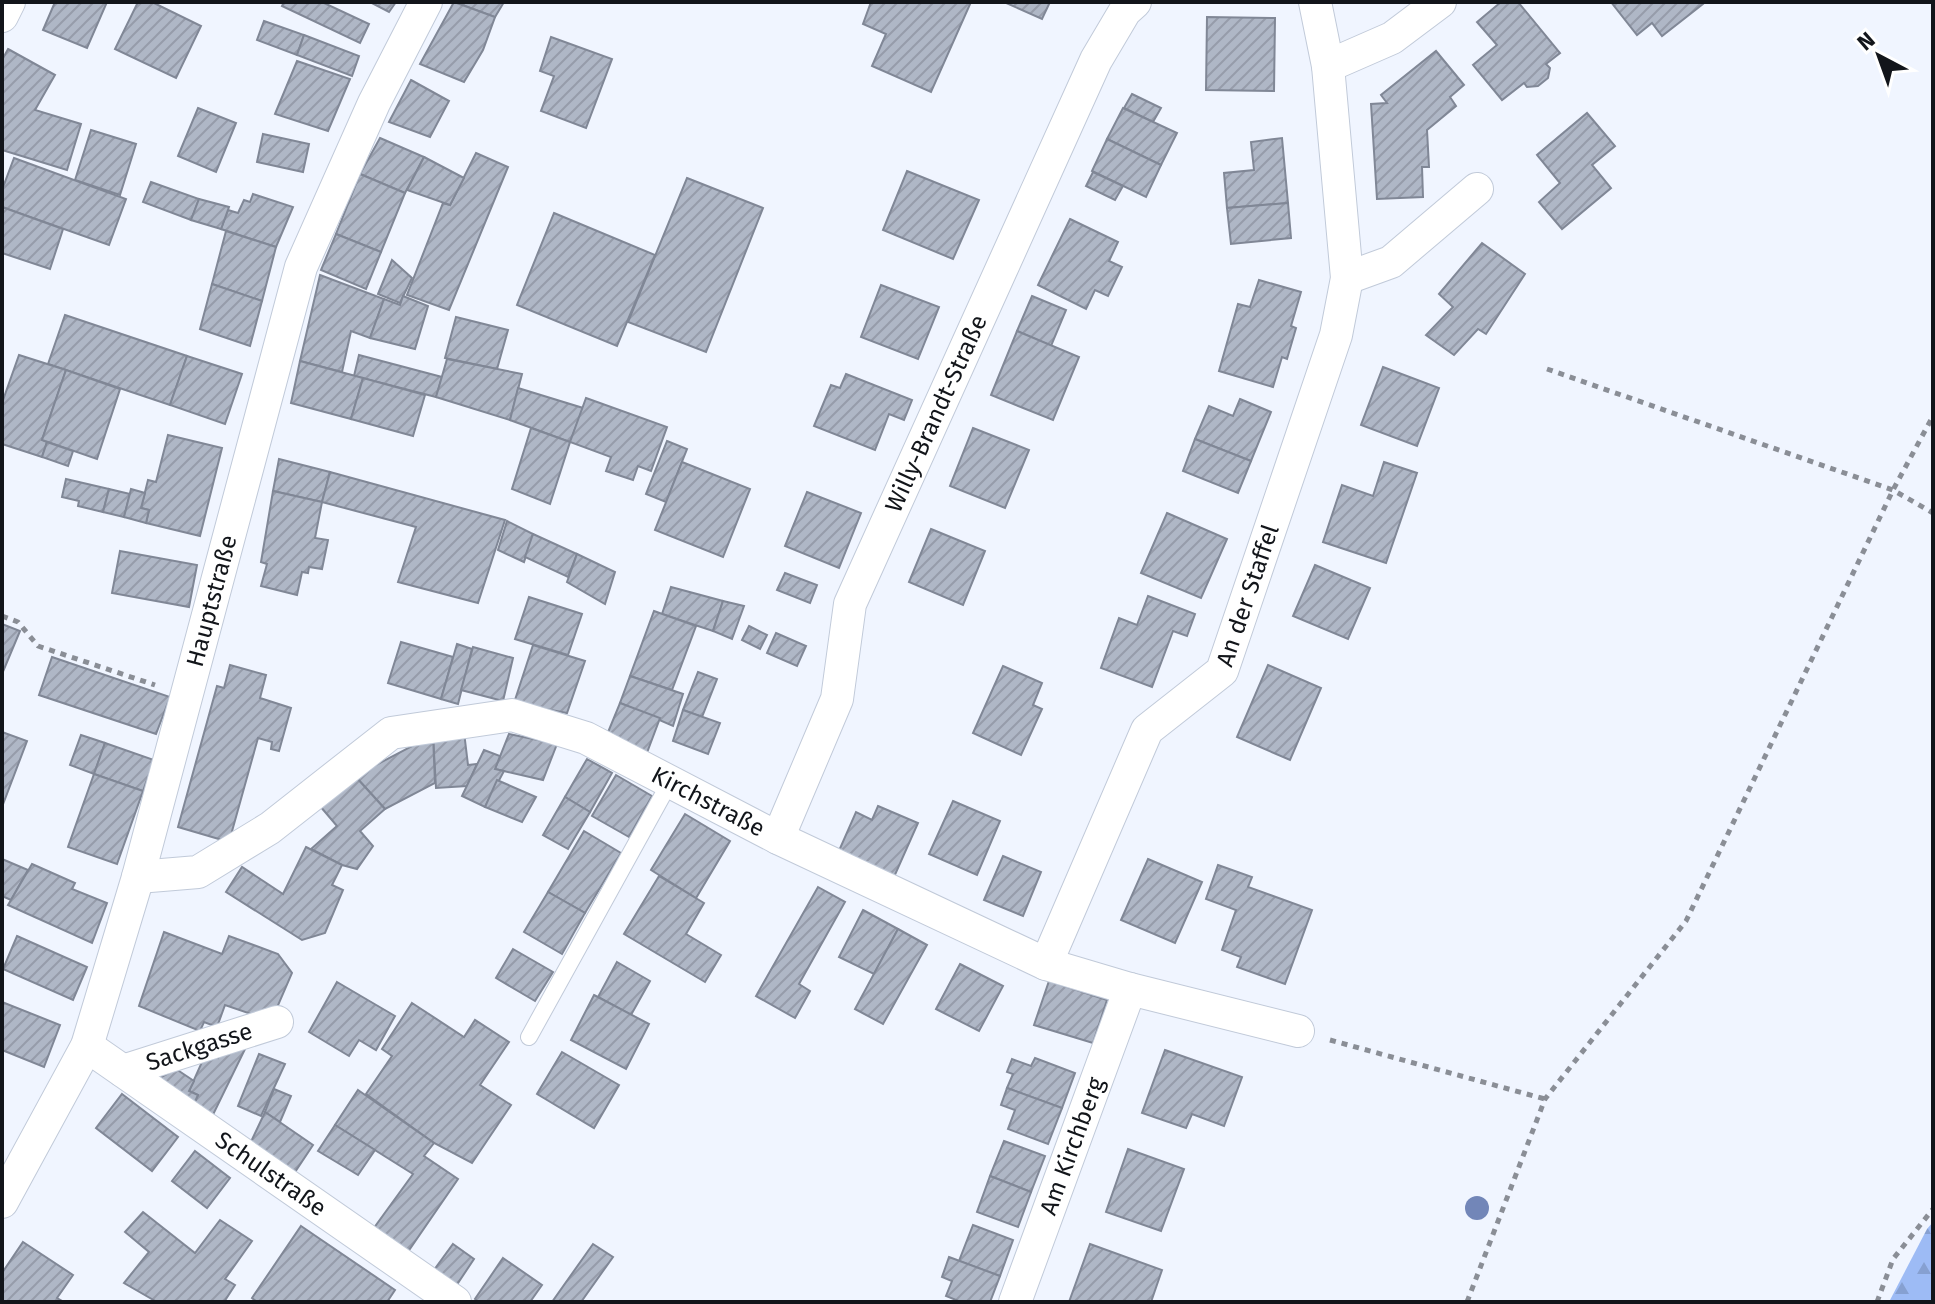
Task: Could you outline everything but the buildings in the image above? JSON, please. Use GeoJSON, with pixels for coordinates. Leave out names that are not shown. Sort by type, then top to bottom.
{"type":"FeatureCollection","features":[{"type":"Feature","properties":{"kind":"street"},"geometry":{"type":"LineString","coordinates":[[2,16],[9,2]]}},
{"type":"Feature","properties":{"kind":"street","name":"Hauptstraße"},"geometry":{"type":"LineString","coordinates":[[2,1202],[87,1046],[138,877],[301,267],[374,103],[426,2]]}},
{"type":"Feature","properties":{"kind":"street","name":"Willy-Brandt-Straße"},"geometry":{"type":"LineString","coordinates":[[778,838],[837,699],[850,604],[1096,60],[1125,11],[1135,2]]}},
{"type":"Feature","properties":{"kind":"street","name":"An der Staffel"},"geometry":{"type":"LineString","coordinates":[[1046,964],[1147,730],[1222,671],[1336,335],[1347,278],[1328,66],[1315,2]]}},
{"type":"Feature","properties":{"kind":"street"},"geometry":{"type":"LineString","coordinates":[[1328,66],[1392,38],[1440,2]]}},
{"type":"Feature","properties":{"kind":"street"},"geometry":{"type":"LineString","coordinates":[[1347,278],[1391,262],[1477,189]]}},
{"type":"Feature","properties":{"kind":"street","name":"Kirchstraße"},"geometry":{"type":"LineString","coordinates":[[138,877],[198,872],[270,828],[391,733],[512,715],[586,738],[778,838],[1046,964],[1130,989],[1298,1031]]}},
{"type":"Feature","properties":{"kind":"street","name":"Am Kirchberg"},"geometry":{"type":"LineString","coordinates":[[1015,1302],[1130,989]]}},
{"type":"Feature","properties":{"kind":"street","name":"Sackgasse"},"geometry":{"type":"LineString","coordinates":[[123,1071],[277,1022]]}},
{"type":"Feature","properties":{"kind":"street","name":"Schulstraße"},"geometry":{"type":"LineString","coordinates":[[87,1046],[455,1302]]}},
{"type":"Feature","properties":{"kind":"lane"},"geometry":{"type":"LineString","coordinates":[[529,1037],[670,782]]}},
{"type":"Feature","properties":{"kind":"path"},"geometry":{"type":"LineString","coordinates":[[1547,369],[1893,490],[1933,513]]}},
{"type":"Feature","properties":{"kind":"path"},"geometry":{"type":"LineString","coordinates":[[1467,1302],[1545,1099],[1686,921],[1893,490],[1933,416]]}},
{"type":"Feature","properties":{"kind":"path"},"geometry":{"type":"LineString","coordinates":[[2,616],[18,622],[38,646],[187,695]]}},
{"type":"Feature","properties":{"kind":"path"},"geometry":{"type":"LineString","coordinates":[[1298,1031],[1545,1099]]}},
{"type":"Feature","properties":{"kind":"path"},"geometry":{"type":"LineString","coordinates":[[1877,1302],[1893,1259],[1933,1209]]}},
{"type":"Feature","properties":{"kind":"green space"},"geometry":{"type":"Polygon","coordinates":[[[1933,1222],[1933,1302],[1889,1302],[1927,1229],[1933,1222]]]}}]}
